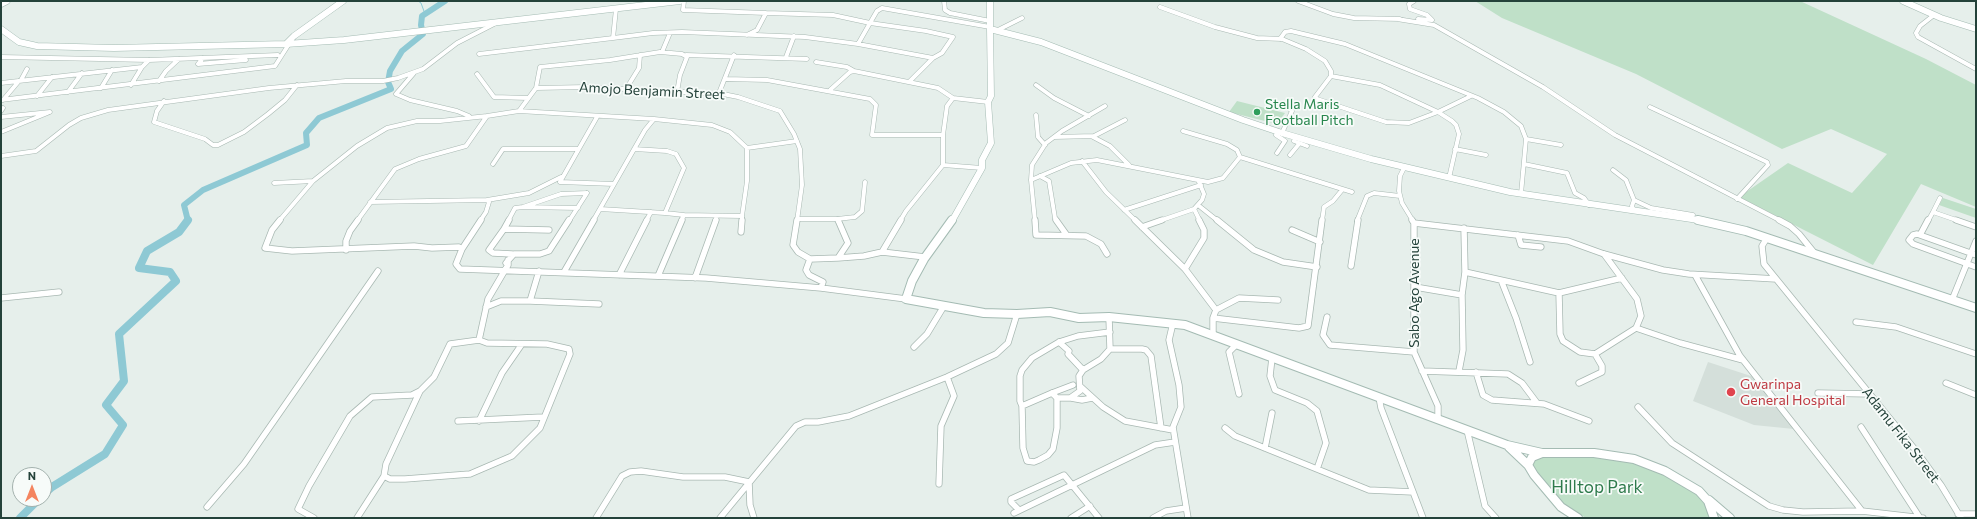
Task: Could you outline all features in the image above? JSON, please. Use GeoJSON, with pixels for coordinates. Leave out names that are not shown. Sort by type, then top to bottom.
{"type":"FeatureCollection","features":[{"type":"Feature","properties":{"kind":"street"},"geometry":{"type":"LineString","coordinates":[[1,4],[7,1]]}},
{"type":"Feature","properties":{"kind":"street"},"geometry":{"type":"LineString","coordinates":[[275,66],[274,64],[278,55],[298,34],[343,1]]}},
{"type":"Feature","properties":{"kind":"street"},"geometry":{"type":"LineString","coordinates":[[1,29],[19,42],[37,46],[114,48],[288,44],[428,31],[680,1]]}},
{"type":"Feature","properties":{"kind":"street"},"geometry":{"type":"LineString","coordinates":[[684,1],[683,10],[833,16],[951,36],[953,38],[942,53],[933,58],[909,82]]}},
{"type":"Feature","properties":{"kind":"street"},"geometry":{"type":"LineString","coordinates":[[944,1],[945,10],[950,14],[1041,42],[1243,120],[1296,137],[1404,168],[1521,194],[1589,206],[1712,222],[1767,238],[1976,308]]}},
{"type":"Feature","properties":{"kind":"street"},"geometry":{"type":"LineString","coordinates":[[906,299],[912,281],[925,257],[960,209],[982,168],[982,160],[991,143],[988,102],[991,96],[992,27],[990,1]]}},
{"type":"Feature","properties":{"kind":"street"},"geometry":{"type":"LineString","coordinates":[[1298,1],[1333,14],[1354,18],[1432,20]]}},
{"type":"Feature","properties":{"kind":"street"},"geometry":{"type":"LineString","coordinates":[[1414,1],[1409,4],[1410,9],[1427,15],[1432,20],[1434,25]]}},
{"type":"Feature","properties":{"kind":"street"},"geometry":{"type":"LineString","coordinates":[[1903,1],[1934,15],[1976,29]]}},
{"type":"Feature","properties":{"kind":"street"},"geometry":{"type":"LineString","coordinates":[[1912,1],[1944,15],[1976,26]]}},
{"type":"Feature","properties":{"kind":"street"},"geometry":{"type":"LineString","coordinates":[[858,44],[877,11],[888,8],[992,27],[1004,26],[1022,18]]}},
{"type":"Feature","properties":{"kind":"street"},"geometry":{"type":"LineString","coordinates":[[1160,8],[1215,27],[1257,38],[1280,39],[1294,43],[1319,56],[1329,67],[1331,76]]}},
{"type":"Feature","properties":{"kind":"street"},"geometry":{"type":"LineString","coordinates":[[614,38],[616,9]]}},
{"type":"Feature","properties":{"kind":"street"},"geometry":{"type":"LineString","coordinates":[[747,35],[757,30],[766,13]]}},
{"type":"Feature","properties":{"kind":"street"},"geometry":{"type":"LineString","coordinates":[[1934,15],[1920,26],[1916,33],[1918,37],[1976,69]]}},
{"type":"Feature","properties":{"kind":"street"},"geometry":{"type":"LineString","coordinates":[[1425,21],[1543,87],[1615,135],[1790,226],[1817,255]]}},
{"type":"Feature","properties":{"kind":"street"},"geometry":{"type":"LineString","coordinates":[[1,156],[36,151],[69,125],[92,114],[164,101],[297,85],[346,80],[383,81],[392,79],[423,69],[458,43],[496,23]]}},
{"type":"Feature","properties":{"kind":"street"},"geometry":{"type":"LineString","coordinates":[[1280,39],[1285,32],[1291,31],[1345,44],[1492,105],[1512,118],[1521,126],[1526,138],[1521,194]]}},
{"type":"Feature","properties":{"kind":"street"},"geometry":{"type":"LineString","coordinates":[[662,52],[670,33]]}},
{"type":"Feature","properties":{"kind":"street"},"geometry":{"type":"LineString","coordinates":[[479,54],[670,33],[794,36],[826,39],[933,58]]}},
{"type":"Feature","properties":{"kind":"street"},"geometry":{"type":"LineString","coordinates":[[786,57],[794,36]]}},
{"type":"Feature","properties":{"kind":"street"},"geometry":{"type":"LineString","coordinates":[[275,66],[288,44]]}},
{"type":"Feature","properties":{"kind":"street"},"geometry":{"type":"LineString","coordinates":[[519,112],[536,88],[540,67],[563,66],[662,52],[686,56],[734,55],[786,57],[807,60]]}},
{"type":"Feature","properties":{"kind":"street"},"geometry":{"type":"LineString","coordinates":[[1,57],[149,60],[236,58],[278,55]]}},
{"type":"Feature","properties":{"kind":"street"},"geometry":{"type":"LineString","coordinates":[[626,89],[639,68],[640,55]]}},
{"type":"Feature","properties":{"kind":"street"},"geometry":{"type":"LineString","coordinates":[[719,94],[734,55]]}},
{"type":"Feature","properties":{"kind":"street"},"geometry":{"type":"LineString","coordinates":[[677,92],[680,75],[687,57],[686,56]]}},
{"type":"Feature","properties":{"kind":"street"},"geometry":{"type":"LineString","coordinates":[[203,58],[198,64],[270,58]]}},
{"type":"Feature","properties":{"kind":"street"},"geometry":{"type":"LineString","coordinates":[[233,62],[236,58]]}},
{"type":"Feature","properties":{"kind":"street"},"geometry":{"type":"LineString","coordinates":[[159,81],[166,71],[179,59]]}},
{"type":"Feature","properties":{"kind":"street"},"geometry":{"type":"LineString","coordinates":[[131,84],[142,67],[149,60]]}},
{"type":"Feature","properties":{"kind":"street"},"geometry":{"type":"LineString","coordinates":[[816,62],[847,67],[854,71],[938,88],[953,98],[988,102]]}},
{"type":"Feature","properties":{"kind":"street"},"geometry":{"type":"LineString","coordinates":[[2,100],[275,66]]}},
{"type":"Feature","properties":{"kind":"street"},"geometry":{"type":"LineString","coordinates":[[1,83],[142,67]]}},
{"type":"Feature","properties":{"kind":"street"},"geometry":{"type":"LineString","coordinates":[[2,100],[28,69]]}},
{"type":"Feature","properties":{"kind":"street"},"geometry":{"type":"LineString","coordinates":[[101,88],[112,70]]}},
{"type":"Feature","properties":{"kind":"street"},"geometry":{"type":"LineString","coordinates":[[830,90],[850,72],[854,71]]}},
{"type":"Feature","properties":{"kind":"street"},"geometry":{"type":"LineString","coordinates":[[415,72],[396,94],[410,100],[457,111],[471,117]]}},
{"type":"Feature","properties":{"kind":"street"},"geometry":{"type":"LineString","coordinates":[[68,92],[82,73]]}},
{"type":"Feature","properties":{"kind":"street"},"geometry":{"type":"LineString","coordinates":[[477,74],[494,97],[528,98]]}},
{"type":"Feature","properties":{"kind":"street"},"geometry":{"type":"LineString","coordinates":[[1331,76],[1380,84],[1438,112],[1456,125],[1459,134],[1450,178]]}},
{"type":"Feature","properties":{"kind":"street"},"geometry":{"type":"LineString","coordinates":[[1331,76],[1315,97],[1317,99],[1386,122],[1397,124],[1409,123],[1438,112],[1471,96]]}},
{"type":"Feature","properties":{"kind":"street"},"geometry":{"type":"LineString","coordinates":[[37,96],[52,77]]}},
{"type":"Feature","properties":{"kind":"street"},"geometry":{"type":"LineString","coordinates":[[726,79],[768,80],[830,90],[846,95],[870,99],[876,105],[872,135],[943,135]]}},
{"type":"Feature","properties":{"kind":"street"},"geometry":{"type":"LineString","coordinates":[[164,101],[157,111],[154,122],[205,139],[213,145],[218,145],[244,132],[268,114],[285,100],[297,85]]}},
{"type":"Feature","properties":{"kind":"street"},"geometry":{"type":"LineString","coordinates":[[1036,85],[1054,98],[1089,116]]}},
{"type":"Feature","properties":{"kind":"street","name":"Amojo Benjamin Street"},"geometry":{"type":"LineString","coordinates":[[536,88],[626,89],[719,94],[738,97],[780,111],[797,141],[801,155],[802,176],[793,245],[798,252],[810,259]]}},
{"type":"Feature","properties":{"kind":"street"},"geometry":{"type":"LineString","coordinates":[[882,252],[906,211],[943,165],[943,135],[947,106],[953,98]]}},
{"type":"Feature","properties":{"kind":"street"},"geometry":{"type":"LineString","coordinates":[[1105,106],[1054,137],[1045,145],[1032,165],[1031,180],[1036,235],[1066,234],[1090,238],[1101,244],[1107,254]]}},
{"type":"Feature","properties":{"kind":"street"},"geometry":{"type":"LineString","coordinates":[[1277,154],[1285,141],[1276,135],[1280,132],[1292,111],[1286,106]]}},
{"type":"Feature","properties":{"kind":"street"},"geometry":{"type":"LineString","coordinates":[[1650,107],[1767,162],[1768,165],[1737,199]]}},
{"type":"Feature","properties":{"kind":"street"},"geometry":{"type":"LineString","coordinates":[[1,117],[50,112],[1,132]]}},
{"type":"Feature","properties":{"kind":"street"},"geometry":{"type":"LineString","coordinates":[[462,249],[459,247],[432,248],[414,246],[346,250],[292,251],[265,248],[272,230],[313,181],[357,146],[387,128],[417,121],[440,121],[519,112],[566,113],[597,117],[654,119],[712,125],[730,132],[747,148],[747,181],[741,232]]}},
{"type":"Feature","properties":{"kind":"street"},"geometry":{"type":"LineString","coordinates":[[1036,115],[1038,137],[1045,145]]}},
{"type":"Feature","properties":{"kind":"street"},"geometry":{"type":"LineString","coordinates":[[346,250],[348,235],[370,202],[395,169],[419,159],[466,146],[486,116]]}},
{"type":"Feature","properties":{"kind":"street"},"geometry":{"type":"LineString","coordinates":[[597,117],[561,177],[560,182],[614,184]]}},
{"type":"Feature","properties":{"kind":"street"},"geometry":{"type":"LineString","coordinates":[[564,272],[645,130],[654,119]]}},
{"type":"Feature","properties":{"kind":"street"},"geometry":{"type":"LineString","coordinates":[[1093,137],[1125,120]]}},
{"type":"Feature","properties":{"kind":"street"},"geometry":{"type":"LineString","coordinates":[[1183,131],[1227,144],[1237,150],[1240,157],[1352,192]]}},
{"type":"Feature","properties":{"kind":"street"},"geometry":{"type":"LineString","coordinates":[[1054,137],[1093,137],[1110,146],[1130,165]]}},
{"type":"Feature","properties":{"kind":"street"},"geometry":{"type":"LineString","coordinates":[[1296,137],[1294,141],[1307,146]]}},
{"type":"Feature","properties":{"kind":"street"},"geometry":{"type":"LineString","coordinates":[[1526,138],[1561,145]]}},
{"type":"Feature","properties":{"kind":"street"},"geometry":{"type":"LineString","coordinates":[[747,148],[797,141]]}},
{"type":"Feature","properties":{"kind":"street"},"geometry":{"type":"LineString","coordinates":[[1290,155],[1299,144]]}},
{"type":"Feature","properties":{"kind":"street"},"geometry":{"type":"LineString","coordinates":[[492,164],[503,149],[578,149]]}},
{"type":"Feature","properties":{"kind":"street"},"geometry":{"type":"LineString","coordinates":[[634,149],[667,151],[676,154],[684,168],[665,213]]}},
{"type":"Feature","properties":{"kind":"street"},"geometry":{"type":"LineString","coordinates":[[1456,149],[1486,155]]}},
{"type":"Feature","properties":{"kind":"street"},"geometry":{"type":"LineString","coordinates":[[1124,210],[1200,184],[1223,178],[1240,157]]}},
{"type":"Feature","properties":{"kind":"street"},"geometry":{"type":"LineString","coordinates":[[1031,180],[1058,168],[1082,161],[1109,161],[1130,165],[1200,184]]}},
{"type":"Feature","properties":{"kind":"street"},"geometry":{"type":"LineString","coordinates":[[1082,161],[1106,192],[1185,269],[1216,310]]}},
{"type":"Feature","properties":{"kind":"street"},"geometry":{"type":"LineString","coordinates":[[1524,164],[1567,173],[1575,194],[1584,198],[1589,206]]}},
{"type":"Feature","properties":{"kind":"street"},"geometry":{"type":"LineString","coordinates":[[943,165],[982,168]]}},
{"type":"Feature","properties":{"kind":"street","name":"Sabo Ago Avenue"},"geometry":{"type":"LineString","coordinates":[[1404,168],[1400,176],[1400,196],[1414,223],[1414,352],[1438,406],[1438,418]]}},
{"type":"Feature","properties":{"kind":"street"},"geometry":{"type":"LineString","coordinates":[[1613,170],[1624,177],[1634,200],[1651,208],[1692,215]]}},
{"type":"Feature","properties":{"kind":"street"},"geometry":{"type":"LineString","coordinates":[[1040,176],[1049,181],[1055,218],[1066,234]]}},
{"type":"Feature","properties":{"kind":"street"},"geometry":{"type":"LineString","coordinates":[[370,202],[487,200],[529,193],[561,177]]}},
{"type":"Feature","properties":{"kind":"street"},"geometry":{"type":"LineString","coordinates":[[274,183],[313,181]]}},
{"type":"Feature","properties":{"kind":"street"},"geometry":{"type":"LineString","coordinates":[[797,219],[837,219],[855,217],[862,211],[865,182]]}},
{"type":"Feature","properties":{"kind":"street"},"geometry":{"type":"LineString","coordinates":[[1142,227],[1194,210],[1204,194],[1200,184]]}},
{"type":"Feature","properties":{"kind":"street"},"geometry":{"type":"LineString","coordinates":[[1213,318],[1305,328],[1308,326],[1324,207],[1333,201],[1342,190]]}},
{"type":"Feature","properties":{"kind":"street"},"geometry":{"type":"LineString","coordinates":[[523,207],[561,194],[587,193],[578,208],[547,252],[540,254],[493,253],[489,250],[504,230],[515,208],[578,208]]}},
{"type":"Feature","properties":{"kind":"street"},"geometry":{"type":"LineString","coordinates":[[1351,266],[1356,225],[1367,196],[1374,193],[1400,196]]}},
{"type":"Feature","properties":{"kind":"street"},"geometry":{"type":"LineString","coordinates":[[1920,235],[1940,198]]}},
{"type":"Feature","properties":{"kind":"street"},"geometry":{"type":"LineString","coordinates":[[487,200],[489,202],[486,212],[462,249],[456,267],[466,269],[504,266],[539,271],[695,278],[821,288],[906,299],[984,313],[1017,314],[1050,312],[1079,318],[1109,317],[1185,324],[1272,358],[1380,396],[1507,445],[1542,453],[1594,453],[1634,459],[1672,475],[1699,491],[1708,501],[1714,518]]}},
{"type":"Feature","properties":{"kind":"street"},"geometry":{"type":"LineString","coordinates":[[1634,200],[1632,206],[1634,211]]}},
{"type":"Feature","properties":{"kind":"street"},"geometry":{"type":"LineString","coordinates":[[538,202],[536,205],[539,208]]}},
{"type":"Feature","properties":{"kind":"street"},"geometry":{"type":"LineString","coordinates":[[1198,205],[1254,250],[1283,262],[1317,267]]}},
{"type":"Feature","properties":{"kind":"street"},"geometry":{"type":"LineString","coordinates":[[600,209],[717,216],[742,216]]}},
{"type":"Feature","properties":{"kind":"street"},"geometry":{"type":"LineString","coordinates":[[1185,269],[1204,238],[1204,230],[1194,210]]}},
{"type":"Feature","properties":{"kind":"street"},"geometry":{"type":"LineString","coordinates":[[620,275],[651,212]]}},
{"type":"Feature","properties":{"kind":"street"},"geometry":{"type":"LineString","coordinates":[[1933,212],[1976,227]]}},
{"type":"Feature","properties":{"kind":"street"},"geometry":{"type":"LineString","coordinates":[[658,276],[684,214]]}},
{"type":"Feature","properties":{"kind":"street"},"geometry":{"type":"LineString","coordinates":[[695,278],[717,216]]}},
{"type":"Feature","properties":{"kind":"street"},"geometry":{"type":"LineString","coordinates":[[837,219],[848,243],[838,258]]}},
{"type":"Feature","properties":{"kind":"street"},"geometry":{"type":"LineString","coordinates":[[1414,223],[1568,241],[1604,254],[1663,270],[1695,275],[1776,279]]}},
{"type":"Feature","properties":{"kind":"street"},"geometry":{"type":"LineString","coordinates":[[1459,370],[1463,350],[1462,295],[1466,272],[1464,228]]}},
{"type":"Feature","properties":{"kind":"street"},"geometry":{"type":"LineString","coordinates":[[504,230],[549,230]]}},
{"type":"Feature","properties":{"kind":"street"},"geometry":{"type":"LineString","coordinates":[[1292,230],[1320,242]]}},
{"type":"Feature","properties":{"kind":"street"},"geometry":{"type":"LineString","coordinates":[[1518,235],[1521,245],[1541,247]]}},
{"type":"Feature","properties":{"kind":"street"},"geometry":{"type":"LineString","coordinates":[[1973,255],[1920,235],[1913,235],[1909,242],[1976,267]]}},
{"type":"Feature","properties":{"kind":"street","name":"Adamu Fika Street"},"geometry":{"type":"LineString","coordinates":[[1767,238],[1762,246],[1763,260],[1776,279],[1929,467],[1960,516]]}},
{"type":"Feature","properties":{"kind":"street"},"geometry":{"type":"LineString","coordinates":[[1952,300],[1967,264],[1973,255],[1976,241]]}},
{"type":"Feature","properties":{"kind":"street"},"geometry":{"type":"LineString","coordinates":[[821,288],[823,282],[809,275],[806,270],[810,259],[864,256],[882,252],[925,257]]}},
{"type":"Feature","properties":{"kind":"street"},"geometry":{"type":"LineString","coordinates":[[479,340],[486,307],[494,286],[512,254]]}},
{"type":"Feature","properties":{"kind":"street"},"geometry":{"type":"LineString","coordinates":[[1559,293],[1560,334],[1563,341],[1580,352],[1595,354],[1636,328],[1641,316],[1640,305],[1634,293],[1604,254]]}},
{"type":"Feature","properties":{"kind":"street"},"geometry":{"type":"LineString","coordinates":[[207,506],[244,464],[378,271]]}},
{"type":"Feature","properties":{"kind":"street"},"geometry":{"type":"LineString","coordinates":[[530,301],[539,271]]}},
{"type":"Feature","properties":{"kind":"street"},"geometry":{"type":"LineString","coordinates":[[1466,272],[1559,293],[1622,278]]}},
{"type":"Feature","properties":{"kind":"street"},"geometry":{"type":"LineString","coordinates":[[1695,275],[1743,360],[1862,511]]}},
{"type":"Feature","properties":{"kind":"street"},"geometry":{"type":"LineString","coordinates":[[1500,280],[1514,312],[1530,362]]}},
{"type":"Feature","properties":{"kind":"street"},"geometry":{"type":"LineString","coordinates":[[1415,287],[1462,295]]}},
{"type":"Feature","properties":{"kind":"street"},"geometry":{"type":"LineString","coordinates":[[1,298],[59,292]]}},
{"type":"Feature","properties":{"kind":"street"},"geometry":{"type":"LineString","coordinates":[[1213,334],[1213,318],[1216,310],[1238,298],[1278,300]]}},
{"type":"Feature","properties":{"kind":"street"},"geometry":{"type":"LineString","coordinates":[[486,307],[504,300],[599,304]]}},
{"type":"Feature","properties":{"kind":"street"},"geometry":{"type":"LineString","coordinates":[[914,347],[927,334],[944,306]]}},
{"type":"Feature","properties":{"kind":"street"},"geometry":{"type":"LineString","coordinates":[[720,518],[796,426],[805,422],[818,422],[849,416],[947,377],[1003,350],[1008,343],[1017,314]]}},
{"type":"Feature","properties":{"kind":"street"},"geometry":{"type":"LineString","coordinates":[[1109,317],[1110,350]]}},
{"type":"Feature","properties":{"kind":"street"},"geometry":{"type":"LineString","coordinates":[[1327,317],[1323,335],[1330,345],[1414,352]]}},
{"type":"Feature","properties":{"kind":"street"},"geometry":{"type":"LineString","coordinates":[[1856,322],[1896,327],[1976,354]]}},
{"type":"Feature","properties":{"kind":"street"},"geometry":{"type":"LineString","coordinates":[[1173,323],[1169,340],[1181,400],[1181,407],[1174,420],[1173,430],[1188,518]]}},
{"type":"Feature","properties":{"kind":"street"},"geometry":{"type":"LineString","coordinates":[[1636,328],[1680,343],[1743,360]]}},
{"type":"Feature","properties":{"kind":"street"},"geometry":{"type":"LineString","coordinates":[[1057,398],[1057,428],[1053,449],[1048,455],[1034,462],[1027,461],[1023,448],[1022,406],[1020,401],[1020,376],[1022,370],[1032,358],[1060,342],[1089,333],[1110,332]]}},
{"type":"Feature","properties":{"kind":"street"},"geometry":{"type":"LineString","coordinates":[[357,518],[384,476],[386,464],[420,391],[434,376],[450,344],[479,340],[487,343],[547,344],[569,349],[570,354],[543,417],[540,428],[512,456],[470,474],[405,479],[390,479],[384,476]]}},
{"type":"Feature","properties":{"kind":"street"},"geometry":{"type":"LineString","coordinates":[[1060,342],[1069,351],[1068,354],[1083,370]]}},
{"type":"Feature","properties":{"kind":"street"},"geometry":{"type":"LineString","coordinates":[[479,421],[502,373],[522,344]]}},
{"type":"Feature","properties":{"kind":"street"},"geometry":{"type":"LineString","coordinates":[[1237,344],[1232,347],[1230,352],[1238,394]]}},
{"type":"Feature","properties":{"kind":"street"},"geometry":{"type":"LineString","coordinates":[[1161,428],[1152,356],[1146,350],[1110,350],[1101,359],[1083,370],[1079,376],[1081,387],[1092,398],[1125,421],[1161,428],[1173,430]]}},
{"type":"Feature","properties":{"kind":"street"},"geometry":{"type":"LineString","coordinates":[[1579,383],[1602,372],[1602,366],[1595,354]]}},
{"type":"Feature","properties":{"kind":"street"},"geometry":{"type":"LineString","coordinates":[[1272,358],[1270,376],[1275,390],[1307,403],[1317,411],[1326,443],[1317,469]]}},
{"type":"Feature","properties":{"kind":"street"},"geometry":{"type":"LineString","coordinates":[[1422,371],[1459,370],[1476,372],[1502,372],[1513,377],[1528,390],[1537,403]]}},
{"type":"Feature","properties":{"kind":"street"},"geometry":{"type":"LineString","coordinates":[[1476,372],[1483,394],[1487,398],[1496,401],[1537,403],[1560,409],[1589,420]]}},
{"type":"Feature","properties":{"kind":"street"},"geometry":{"type":"LineString","coordinates":[[939,484],[941,426],[954,396],[947,377]]}},
{"type":"Feature","properties":{"kind":"street"},"geometry":{"type":"LineString","coordinates":[[1946,383],[1976,395]]}},
{"type":"Feature","properties":{"kind":"street"},"geometry":{"type":"LineString","coordinates":[[1022,406],[1073,385]]}},
{"type":"Feature","properties":{"kind":"street"},"geometry":{"type":"LineString","coordinates":[[1070,398],[1080,391],[1081,387]]}},
{"type":"Feature","properties":{"kind":"street"},"geometry":{"type":"LineString","coordinates":[[314,518],[298,509],[309,486],[350,416],[356,409],[372,398],[412,395],[420,391]]}},
{"type":"Feature","properties":{"kind":"street"},"geometry":{"type":"LineString","coordinates":[[1052,393],[1057,398],[1082,400],[1092,398]]}},
{"type":"Feature","properties":{"kind":"street"},"geometry":{"type":"LineString","coordinates":[[1818,393],[1870,394]]}},
{"type":"Feature","properties":{"kind":"street"},"geometry":{"type":"LineString","coordinates":[[1380,396],[1381,408],[1424,518]]}},
{"type":"Feature","properties":{"kind":"street"},"geometry":{"type":"LineString","coordinates":[[1638,407],[1658,430],[1672,443],[1769,506],[1782,510],[1803,512],[1862,511],[1922,518]]}},
{"type":"Feature","properties":{"kind":"street"},"geometry":{"type":"LineString","coordinates":[[1265,448],[1272,413]]}},
{"type":"Feature","properties":{"kind":"street"},"geometry":{"type":"LineString","coordinates":[[458,421],[543,417]]}},
{"type":"Feature","properties":{"kind":"street"},"geometry":{"type":"LineString","coordinates":[[1861,427],[1922,518]]}},
{"type":"Feature","properties":{"kind":"street"},"geometry":{"type":"LineString","coordinates":[[1225,428],[1235,436],[1369,490],[1413,492]]}},
{"type":"Feature","properties":{"kind":"street"},"geometry":{"type":"LineString","coordinates":[[1467,430],[1485,506],[1489,515],[1496,518]]}},
{"type":"Feature","properties":{"kind":"street"},"geometry":{"type":"LineString","coordinates":[[1099,518],[1090,506],[1072,484],[1066,476],[1063,475],[1011,499],[1016,512],[1072,484],[1155,445],[1175,442]]}},
{"type":"Feature","properties":{"kind":"street"},"geometry":{"type":"LineString","coordinates":[[1507,445],[1528,465],[1534,476],[1552,498],[1578,518]]}},
{"type":"Feature","properties":{"kind":"street"},"geometry":{"type":"LineString","coordinates":[[1528,465],[1532,457],[1542,453]]}},
{"type":"Feature","properties":{"kind":"street"},"geometry":{"type":"LineString","coordinates":[[596,518],[622,476],[630,472],[660,472],[683,477],[725,477],[749,482]]}},
{"type":"Feature","properties":{"kind":"street"},"geometry":{"type":"LineString","coordinates":[[749,482],[750,505],[754,518]]}},
{"type":"Feature","properties":{"kind":"street"},"geometry":{"type":"LineString","coordinates":[[1704,497],[1730,518]]}},
{"type":"Feature","properties":{"kind":"street"},"geometry":{"type":"LineString","coordinates":[[1071,518],[1090,506]]}},
{"type":"Feature","properties":{"kind":"street"},"geometry":{"type":"LineString","coordinates":[[1153,518],[1166,511],[1186,508]]}},
{"type":"Feature","properties":{"kind":"street"},"geometry":{"type":"LineString","coordinates":[[1960,516],[1976,514]]}},
{"type":"Feature","properties":{"kind":"shaded area","name":"Gwarinpa General Hospital"},"geometry":{"type":"Polygon","coordinates":[[[1708,362],[1754,377],[1794,429],[1754,425],[1693,401],[1708,362]]]}},
{"type":"Feature","properties":{"kind":"green space"},"geometry":{"type":"Polygon","coordinates":[[[1475,1],[1800,1],[1926,59],[1976,85],[1976,207],[1921,184],[1873,265],[1739,197],[1788,163],[1852,193],[1887,154],[1831,129],[1782,149],[1636,74],[1502,18],[1475,1]]]}},
{"type":"Feature","properties":{"kind":"green space","name":"Stella Maris Football Pitch"},"geometry":{"type":"Polygon","coordinates":[[[1237,101],[1285,113],[1277,124],[1229,112],[1237,101]]]}},
{"type":"Feature","properties":{"kind":"green space"},"geometry":{"type":"Polygon","coordinates":[[[1943,198],[1976,209],[1976,218],[1939,205],[1943,198]]]}},
{"type":"Feature","properties":{"kind":"green space","name":"Hilltop Park"},"geometry":{"type":"Polygon","coordinates":[[[1543,454],[1625,458],[1664,472],[1697,491],[1706,503],[1712,518],[1586,518],[1563,505],[1544,485],[1531,463],[1533,458],[1543,454]]]}},
{"type":"Feature","properties":{"kind":"waterway"},"geometry":{"type":"LineString","coordinates":[[418,1],[421,3],[425,14]]}},
{"type":"Feature","properties":{"kind":"waterway"},"geometry":{"type":"LineString","coordinates":[[188,220],[184,205],[203,190],[307,145],[306,133],[319,118],[391,89],[388,82],[390,71],[402,51],[423,34],[421,25],[422,16],[445,1]]}},
{"type":"Feature","properties":{"kind":"waterway"},"geometry":{"type":"LineString","coordinates":[[52,487],[105,454],[123,425],[106,405],[124,381],[119,334],[176,281],[170,272],[139,268],[147,251],[179,232],[188,220]]}},
{"type":"Feature","properties":{"kind":"waterway"},"geometry":{"type":"LineString","coordinates":[[20,518],[31,507]]}},
{"type":"Feature","properties":{"kind":"place","name":"Stella Maris Football Pitch"},"geometry":{"type":"Point","coordinates":[1257,112]}},
{"type":"Feature","properties":{"kind":"place","name":"Gwarinpa General Hospital"},"geometry":{"type":"Point","coordinates":[1731,392]}}]}
